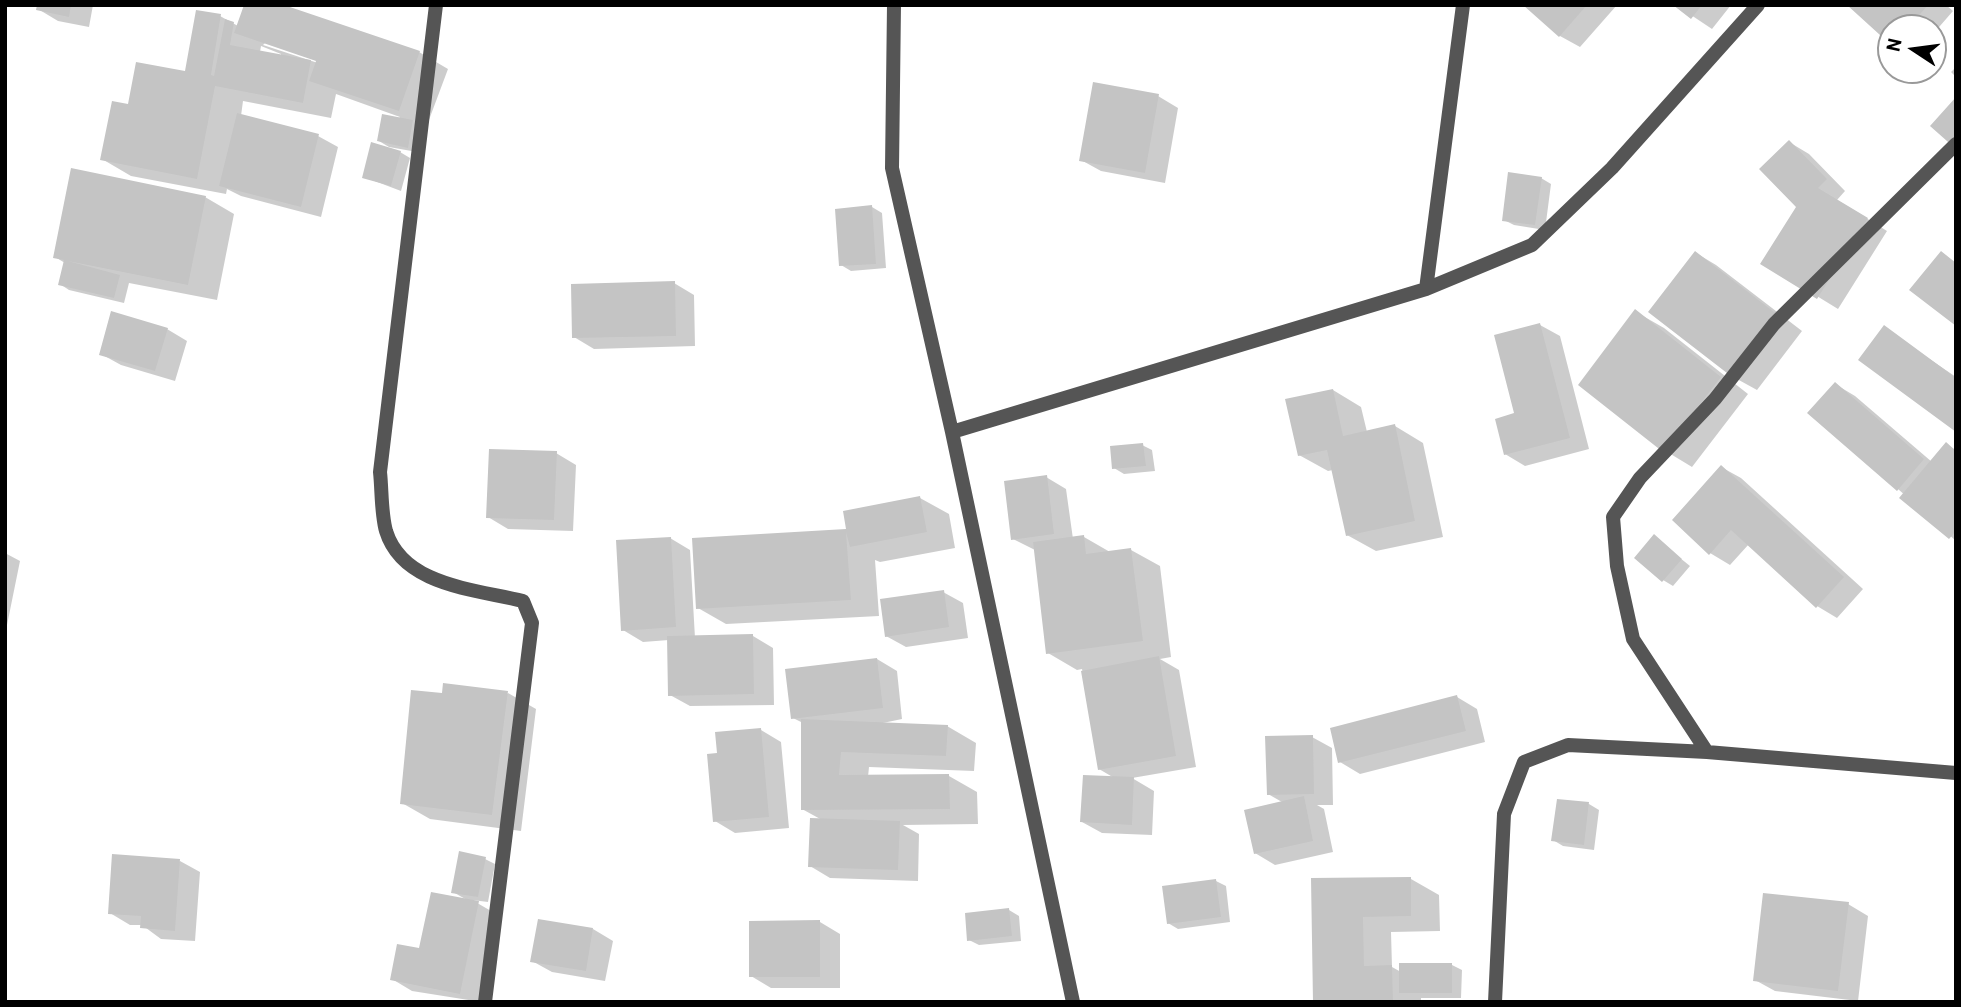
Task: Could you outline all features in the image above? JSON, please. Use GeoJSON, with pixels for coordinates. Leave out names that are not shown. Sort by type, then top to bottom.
{"type":"FeatureCollection","features":[{"type":"Feature","properties":{"kind":"street"},"geometry":{"type":"LineString","coordinates":[[436,5],[380,472],[386,531],[400,559],[428,578],[523,601],[532,622],[485,1002]]}},
{"type":"Feature","properties":{"kind":"street"},"geometry":{"type":"LineString","coordinates":[[894,5],[892,168],[952,432],[1073,1002]]}},
{"type":"Feature","properties":{"kind":"street"},"geometry":{"type":"LineString","coordinates":[[1426,289],[1463,5]]}},
{"type":"Feature","properties":{"kind":"street"},"geometry":{"type":"LineString","coordinates":[[952,432],[1426,289],[1532,245],[1612,168],[1758,5]]}},
{"type":"Feature","properties":{"kind":"street"},"geometry":{"type":"LineString","coordinates":[[1707,752],[1633,639],[1617,566],[1612,517],[1640,478],[1716,399],[1774,324],[1956,144]]}},
{"type":"Feature","properties":{"kind":"street"},"geometry":{"type":"LineString","coordinates":[[1495,1002],[1504,814],[1524,762],[1569,745],[1707,752],[1956,773]]}},
{"type":"Feature","properties":{"kind":"building"},"geometry":{"type":"Polygon","coordinates":[[[37,5],[71,5],[69,17],[36,10],[37,5]]]}},
{"type":"Feature","properties":{"kind":"building"},"geometry":{"type":"Polygon","coordinates":[[[244,5],[284,5],[420,51],[399,111],[309,81],[316,61],[234,33],[244,5]]]}},
{"type":"Feature","properties":{"kind":"building"},"geometry":{"type":"Polygon","coordinates":[[[1523,5],[1587,5],[1559,37],[1523,5]]]}},
{"type":"Feature","properties":{"kind":"building"},"geometry":{"type":"Polygon","coordinates":[[[1673,5],[1702,5],[1691,19],[1673,5]]]}},
{"type":"Feature","properties":{"kind":"building"},"geometry":{"type":"Polygon","coordinates":[[[1847,5],[1928,5],[1920,14],[1877,14],[1877,32],[1847,5]]]}},
{"type":"Feature","properties":{"kind":"building"},"geometry":{"type":"Polygon","coordinates":[[[196,10],[221,14],[211,75],[214,76],[225,19],[234,22],[230,45],[311,60],[303,103],[215,86],[197,179],[100,160],[112,101],[128,104],[136,62],[185,71],[196,10]]]}},
{"type":"Feature","properties":{"kind":"building"},"geometry":{"type":"Polygon","coordinates":[[[1093,82],[1159,94],[1145,173],[1079,161],[1093,82]]]}},
{"type":"Feature","properties":{"kind":"building"},"geometry":{"type":"Polygon","coordinates":[[[1956,97],[1956,149],[1930,126],[1956,97]]]}},
{"type":"Feature","properties":{"kind":"building"},"geometry":{"type":"Polygon","coordinates":[[[237,113],[319,134],[301,207],[219,186],[237,113]]]}},
{"type":"Feature","properties":{"kind":"building"},"geometry":{"type":"Polygon","coordinates":[[[382,114],[413,120],[408,148],[377,141],[382,114]]]}},
{"type":"Feature","properties":{"kind":"building"},"geometry":{"type":"Polygon","coordinates":[[[1789,140],[1827,179],[1818,188],[1868,218],[1817,299],[1760,264],[1796,207],[1759,169],[1789,140]]]}},
{"type":"Feature","properties":{"kind":"building"},"geometry":{"type":"Polygon","coordinates":[[[371,142],[401,151],[391,186],[362,178],[371,142]]]}},
{"type":"Feature","properties":{"kind":"building"},"geometry":{"type":"Polygon","coordinates":[[[71,168],[206,196],[188,285],[68,261],[120,275],[114,298],[58,285],[64,260],[53,258],[71,168]]]}},
{"type":"Feature","properties":{"kind":"building"},"geometry":{"type":"Polygon","coordinates":[[[1508,172],[1542,177],[1535,225],[1502,221],[1508,172]]]}},
{"type":"Feature","properties":{"kind":"building"},"geometry":{"type":"Polygon","coordinates":[[[872,205],[876,264],[839,266],[835,209],[872,205]]]}},
{"type":"Feature","properties":{"kind":"building"},"geometry":{"type":"Polygon","coordinates":[[[1695,251],[1783,319],[1736,380],[1648,312],[1695,251]]]}},
{"type":"Feature","properties":{"kind":"building"},"geometry":{"type":"Polygon","coordinates":[[[1941,251],[1956,263],[1956,326],[1909,290],[1941,251]]]}},
{"type":"Feature","properties":{"kind":"building"},"geometry":{"type":"Polygon","coordinates":[[[675,281],[676,336],[572,338],[571,284],[675,281]]]}},
{"type":"Feature","properties":{"kind":"building"},"geometry":{"type":"Polygon","coordinates":[[[1635,309],[1721,377],[1663,452],[1578,385],[1635,309]]]}},
{"type":"Feature","properties":{"kind":"building"},"geometry":{"type":"Polygon","coordinates":[[[111,311],[168,328],[155,371],[99,355],[111,311]]]}},
{"type":"Feature","properties":{"kind":"building"},"geometry":{"type":"Polygon","coordinates":[[[1540,323],[1570,438],[1504,455],[1495,419],[1514,413],[1494,335],[1540,323]]]}},
{"type":"Feature","properties":{"kind":"building"},"geometry":{"type":"Polygon","coordinates":[[[1884,325],[1956,378],[1956,432],[1858,360],[1884,325]]]}},
{"type":"Feature","properties":{"kind":"building"},"geometry":{"type":"Polygon","coordinates":[[[1835,382],[1924,459],[1897,491],[1807,413],[1835,382]]]}},
{"type":"Feature","properties":{"kind":"building"},"geometry":{"type":"Polygon","coordinates":[[[1333,389],[1343,436],[1395,424],[1415,521],[1346,536],[1327,450],[1298,456],[1285,399],[1333,389]]]}},
{"type":"Feature","properties":{"kind":"building"},"geometry":{"type":"Polygon","coordinates":[[[1946,442],[1956,451],[1956,531],[1949,539],[1899,498],[1946,442]]]}},
{"type":"Feature","properties":{"kind":"building"},"geometry":{"type":"Polygon","coordinates":[[[1143,443],[1146,466],[1112,469],[1110,446],[1143,443]]]}},
{"type":"Feature","properties":{"kind":"building"},"geometry":{"type":"Polygon","coordinates":[[[489,449],[557,451],[554,520],[486,518],[489,449]]]}},
{"type":"Feature","properties":{"kind":"building"},"geometry":{"type":"Polygon","coordinates":[[[1721,465],[1844,577],[1816,608],[1731,530],[1709,555],[1672,520],[1721,465]]]}},
{"type":"Feature","properties":{"kind":"building"},"geometry":{"type":"Polygon","coordinates":[[[1047,475],[1054,534],[1011,540],[1004,481],[1047,475]]]}},
{"type":"Feature","properties":{"kind":"building"},"geometry":{"type":"Polygon","coordinates":[[[920,496],[927,532],[850,547],[846,532],[851,600],[696,609],[692,538],[846,529],[843,511],[920,496]]]}},
{"type":"Feature","properties":{"kind":"building"},"geometry":{"type":"Polygon","coordinates":[[[1654,534],[1682,559],[1662,582],[1634,558],[1654,534]]]}},
{"type":"Feature","properties":{"kind":"building"},"geometry":{"type":"Polygon","coordinates":[[[1084,535],[1086,554],[1131,548],[1143,641],[1046,654],[1033,542],[1084,535]]]}},
{"type":"Feature","properties":{"kind":"building"},"geometry":{"type":"Polygon","coordinates":[[[671,537],[676,627],[621,631],[616,540],[671,537]]]}},
{"type":"Feature","properties":{"kind":"building"},"geometry":{"type":"Polygon","coordinates":[[[944,590],[949,627],[885,637],[880,599],[944,590]]]}},
{"type":"Feature","properties":{"kind":"building"},"geometry":{"type":"Polygon","coordinates":[[[753,634],[754,694],[668,696],[667,636],[753,634]]]}},
{"type":"Feature","properties":{"kind":"building"},"geometry":{"type":"Polygon","coordinates":[[[1159,656],[1176,756],[1098,770],[1081,671],[1159,656]]]}},
{"type":"Feature","properties":{"kind":"building"},"geometry":{"type":"Polygon","coordinates":[[[877,658],[883,708],[791,719],[785,669],[877,658]]]}},
{"type":"Feature","properties":{"kind":"building"},"geometry":{"type":"Polygon","coordinates":[[[443,683],[508,691],[492,815],[400,804],[411,690],[442,693],[443,683]]]}},
{"type":"Feature","properties":{"kind":"building"},"geometry":{"type":"Polygon","coordinates":[[[1457,695],[1466,731],[1338,763],[1330,728],[1457,695]]]}},
{"type":"Feature","properties":{"kind":"building"},"geometry":{"type":"Polygon","coordinates":[[[801,719],[948,725],[946,756],[841,752],[839,775],[949,774],[950,809],[801,810],[801,719]]]}},
{"type":"Feature","properties":{"kind":"building"},"geometry":{"type":"Polygon","coordinates":[[[761,728],[769,817],[713,822],[707,754],[717,753],[715,732],[761,728]]]}},
{"type":"Feature","properties":{"kind":"building"},"geometry":{"type":"Polygon","coordinates":[[[1313,735],[1314,794],[1267,795],[1265,736],[1313,735]]]}},
{"type":"Feature","properties":{"kind":"building"},"geometry":{"type":"Polygon","coordinates":[[[1083,775],[1134,777],[1132,825],[1080,822],[1083,775]]]}},
{"type":"Feature","properties":{"kind":"building"},"geometry":{"type":"Polygon","coordinates":[[[1304,796],[1313,841],[1254,854],[1244,810],[1304,796]]]}},
{"type":"Feature","properties":{"kind":"building"},"geometry":{"type":"Polygon","coordinates":[[[1557,799],[1589,802],[1584,845],[1551,841],[1557,799]]]}},
{"type":"Feature","properties":{"kind":"building"},"geometry":{"type":"Polygon","coordinates":[[[810,818],[900,821],[898,870],[808,867],[810,818]]]}},
{"type":"Feature","properties":{"kind":"building"},"geometry":{"type":"Polygon","coordinates":[[[459,851],[486,857],[478,897],[451,893],[459,851]]]}},
{"type":"Feature","properties":{"kind":"building"},"geometry":{"type":"Polygon","coordinates":[[[112,854],[180,859],[175,931],[140,928],[141,916],[108,914],[112,854]]]}},
{"type":"Feature","properties":{"kind":"building"},"geometry":{"type":"Polygon","coordinates":[[[1411,877],[1411,916],[1363,917],[1364,966],[1392,965],[1393,1002],[1313,1002],[1311,878],[1411,877]]]}},
{"type":"Feature","properties":{"kind":"building"},"geometry":{"type":"Polygon","coordinates":[[[1216,879],[1221,917],[1167,924],[1162,886],[1216,879]]]}},
{"type":"Feature","properties":{"kind":"building"},"geometry":{"type":"Polygon","coordinates":[[[431,892],[479,901],[460,994],[390,980],[397,944],[419,948],[431,892]]]}},
{"type":"Feature","properties":{"kind":"building"},"geometry":{"type":"Polygon","coordinates":[[[1763,893],[1849,902],[1838,991],[1753,981],[1763,893]]]}},
{"type":"Feature","properties":{"kind":"building"},"geometry":{"type":"Polygon","coordinates":[[[1009,908],[1012,936],[967,941],[965,913],[1009,908]]]}},
{"type":"Feature","properties":{"kind":"building"},"geometry":{"type":"Polygon","coordinates":[[[538,919],[593,928],[586,971],[530,962],[538,919]]]}},
{"type":"Feature","properties":{"kind":"building"},"geometry":{"type":"Polygon","coordinates":[[[820,920],[820,977],[749,977],[749,921],[820,920]]]}},
{"type":"Feature","properties":{"kind":"building"},"geometry":{"type":"Polygon","coordinates":[[[1399,963],[1452,963],[1452,993],[1399,993],[1399,963]]]}}]}
